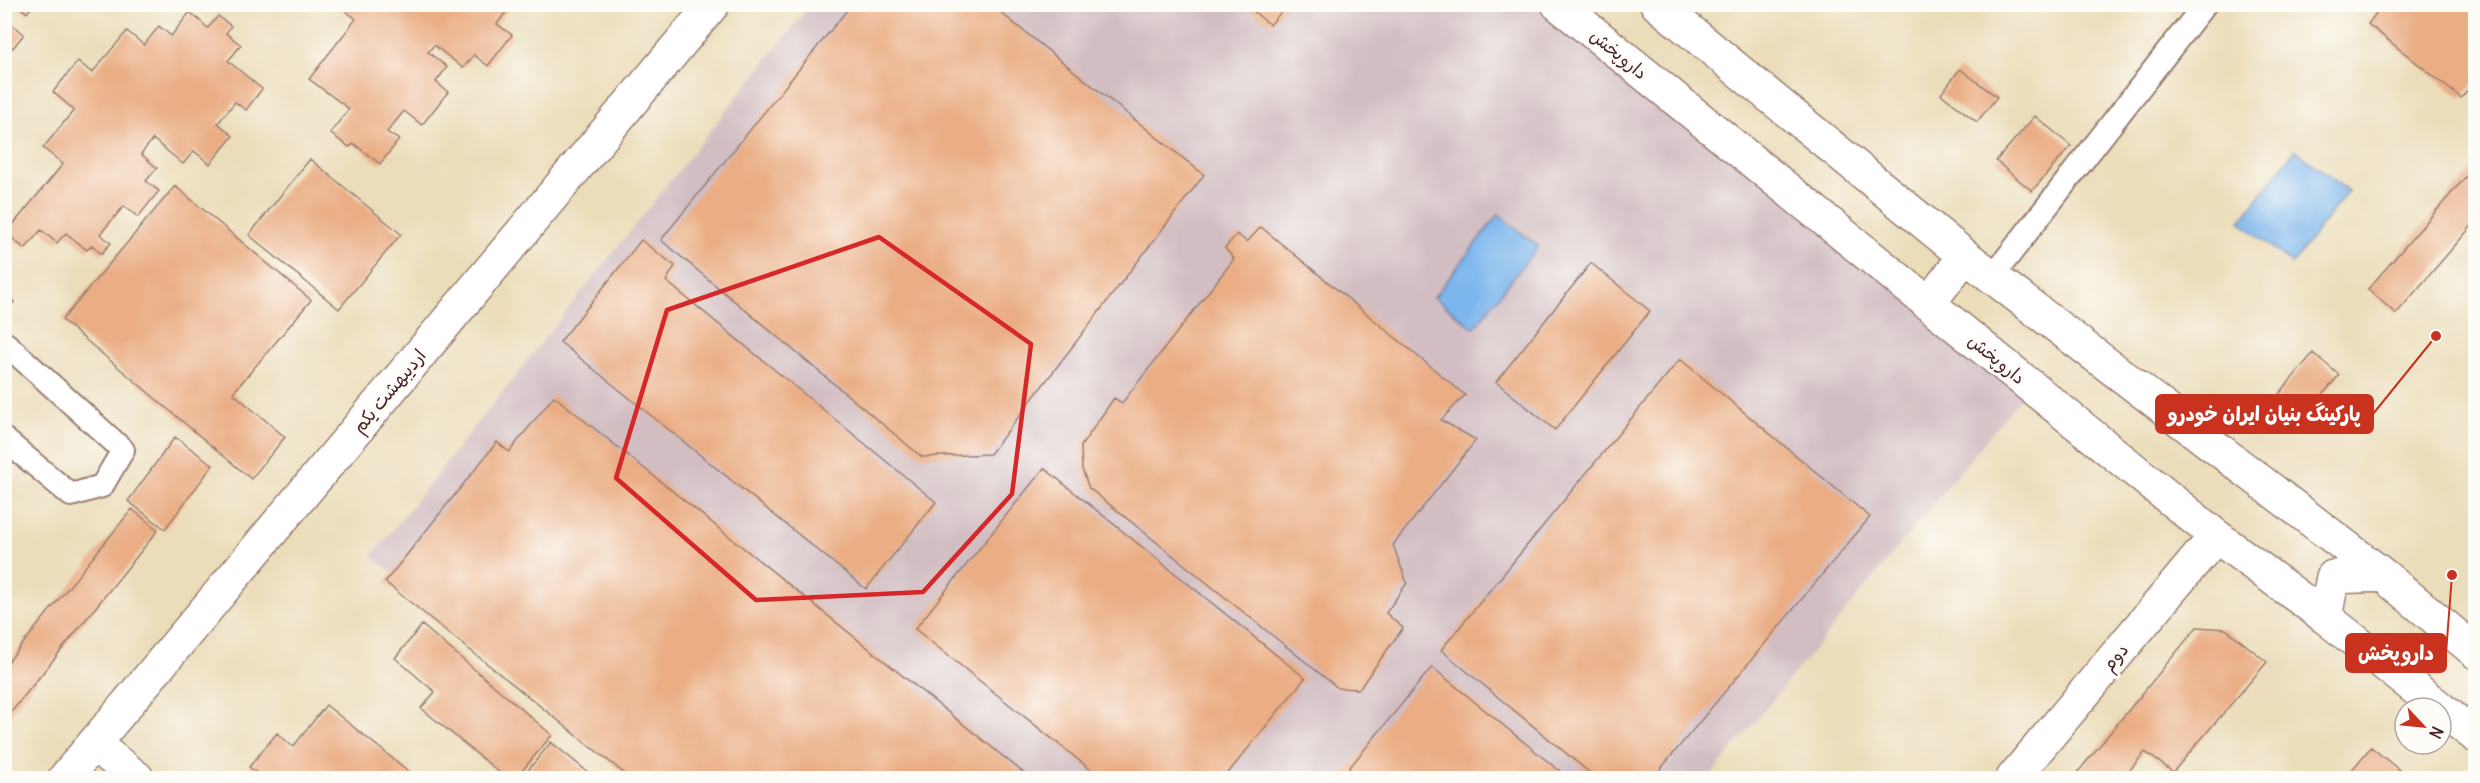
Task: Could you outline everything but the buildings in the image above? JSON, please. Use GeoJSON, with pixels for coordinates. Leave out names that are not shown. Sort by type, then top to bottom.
{"type":"FeatureCollection","features":[{"type":"Feature","properties":{"kind":"street","name":"اردیبهشت یکم"},"geometry":{"type":"LineString","coordinates":[[65,778],[713,4]]}},
{"type":"Feature","properties":{"kind":"street","name":"داروپخش"},"geometry":{"type":"LineString","coordinates":[[1558,4],[2216,536],[2325,617],[2425,696]]}},
{"type":"Feature","properties":{"kind":"street"},"geometry":{"type":"LineString","coordinates":[[1657,4],[1965,256],[2383,576],[2475,652]]}},
{"type":"Feature","properties":{"kind":"street"},"geometry":{"type":"LineString","coordinates":[[1928,304],[1965,256]]}},
{"type":"Feature","properties":{"kind":"street","name":"دوم"},"geometry":{"type":"LineString","coordinates":[[2013,778],[2216,536]]}},
{"type":"Feature","properties":{"kind":"street"},"geometry":{"type":"LineString","coordinates":[[2325,617],[2333,577],[2383,576]]}},
{"type":"Feature","properties":{"kind":"street","name":"داروپخش"},"geometry":{"type":"LineString","coordinates":[[2453,718],[2475,736]]}},
{"type":"Feature","properties":{"kind":"street"},"geometry":{"type":"LineString","coordinates":[[94,744],[136,778]]}},
{"type":"Feature","properties":{"kind":"lane"},"geometry":{"type":"LineString","coordinates":[[1992,277],[2205,4]]}},
{"type":"Feature","properties":{"kind":"lane"},"geometry":{"type":"LineString","coordinates":[[4,439],[71,495],[102,486],[123,450],[6,344]]}},
{"type":"Feature","properties":{"kind":"highlighted area"},"geometry":{"type":"Polygon","coordinates":[[[879,237],[1031,344],[1012,494],[923,592],[756,600],[616,478],[667,310],[879,237]]]}},
{"type":"Feature","properties":{"kind":"shaded area"},"geometry":{"type":"Polygon","coordinates":[[[810,5],[1542,5],[2030,386],[1709,778],[637,778],[372,556],[810,5]]]}},
{"type":"Feature","properties":{"kind":"water"},"geometry":{"type":"Polygon","coordinates":[[[2295,150],[2348,191],[2292,264],[2240,222],[2295,150]]]}},
{"type":"Feature","properties":{"kind":"water"},"geometry":{"type":"Polygon","coordinates":[[[1498,215],[1538,246],[1474,328],[1434,297],[1498,215]]]}},
{"type":"Feature","properties":{"kind":"place","name":"پارکینگ بنیان ایران خودرو"},"geometry":{"type":"Point","coordinates":[2436,336]}},
{"type":"Feature","properties":{"kind":"place","name":"داروپخش"},"geometry":{"type":"Point","coordinates":[2452,575]}}]}
